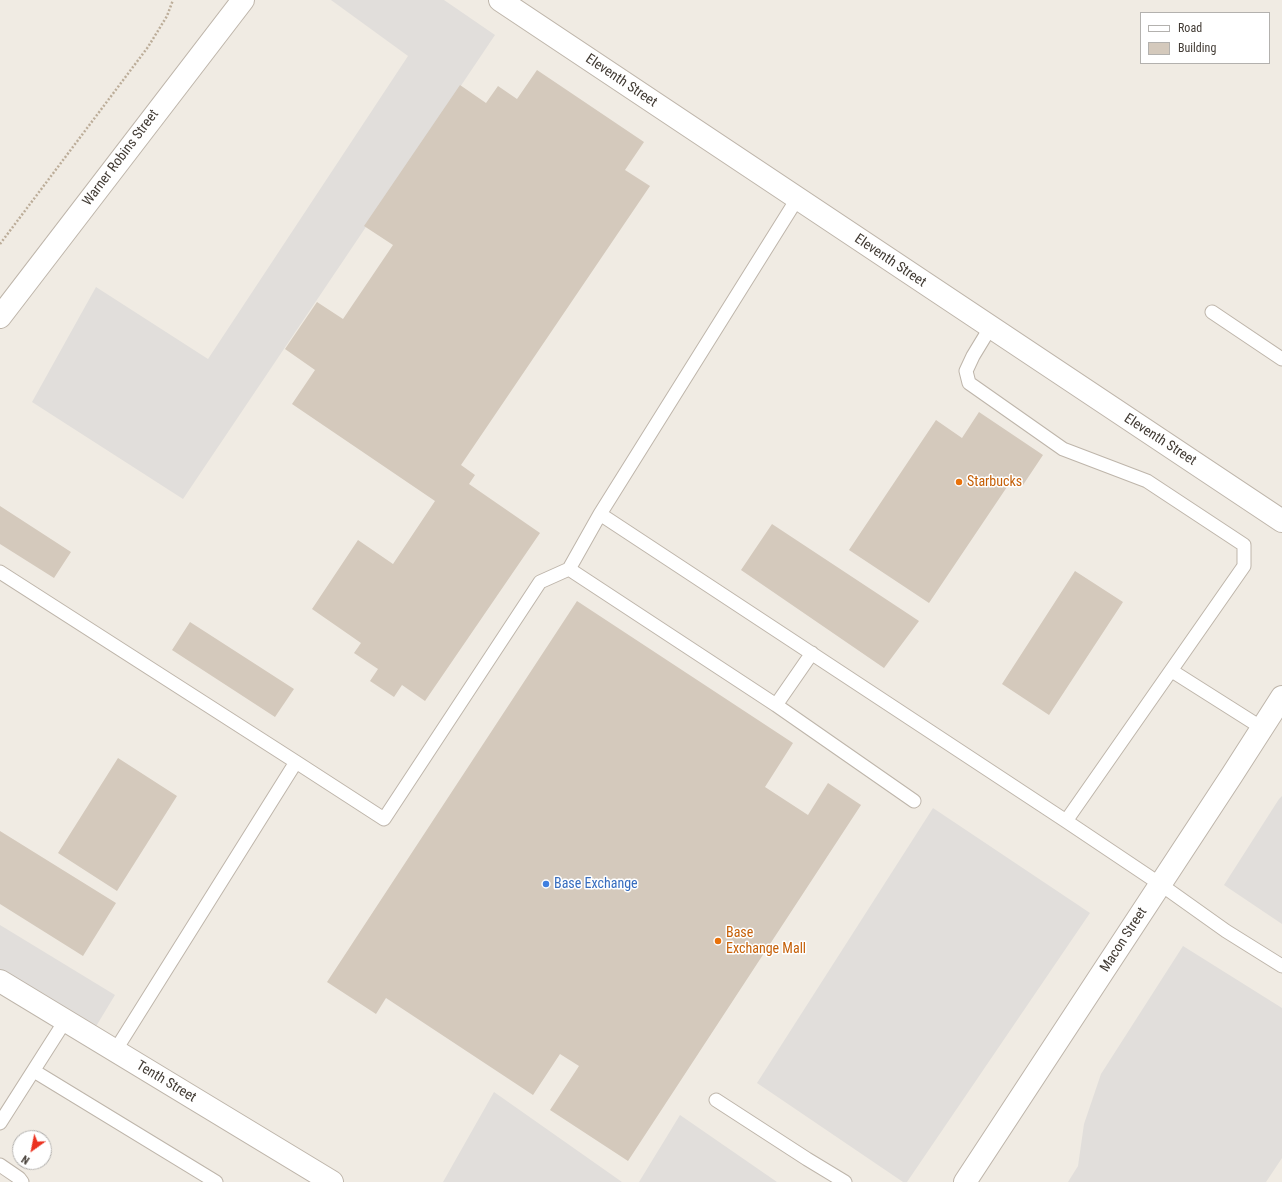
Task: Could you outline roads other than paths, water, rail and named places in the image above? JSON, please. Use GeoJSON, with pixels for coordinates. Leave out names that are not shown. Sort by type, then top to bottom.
{"type":"FeatureCollection","features":[{"type":"Feature","properties":{"kind":"street","name":"Warner Robins Street"},"geometry":{"type":"LineString","coordinates":[[0,317],[243,0]]}},
{"type":"Feature","properties":{"kind":"street","name":"Eleventh Street"},"geometry":{"type":"LineString","coordinates":[[500,0],[990,328],[1282,521]]}},
{"type":"Feature","properties":{"kind":"street","name":"Macon Street"},"geometry":{"type":"LineString","coordinates":[[965,1182],[1282,697]]}},
{"type":"Feature","properties":{"kind":"street","name":"Tenth Street"},"geometry":{"type":"LineString","coordinates":[[0,982],[332,1182]]}},
{"type":"Feature","properties":{"kind":"lane"},"geometry":{"type":"LineString","coordinates":[[0,572],[384,819],[540,582],[569,570],[600,514],[797,199]]}},
{"type":"Feature","properties":{"kind":"lane"},"geometry":{"type":"LineString","coordinates":[[1212,312],[1282,359]]}},
{"type":"Feature","properties":{"kind":"lane"},"geometry":{"type":"LineString","coordinates":[[990,328],[966,371],[969,383],[1063,449],[1147,481],[1244,545],[1244,566],[1066,821]]}},
{"type":"Feature","properties":{"kind":"lane"},"geometry":{"type":"LineString","coordinates":[[600,514],[1066,821],[1160,884],[1226,931],[1282,966]]}},
{"type":"Feature","properties":{"kind":"lane"},"geometry":{"type":"LineString","coordinates":[[569,570],[776,705],[914,801]]}},
{"type":"Feature","properties":{"kind":"lane"},"geometry":{"type":"LineString","coordinates":[[776,705],[812,654]]}},
{"type":"Feature","properties":{"kind":"lane"},"geometry":{"type":"LineString","coordinates":[[1172,671],[1262,728]]}},
{"type":"Feature","properties":{"kind":"lane"},"geometry":{"type":"LineString","coordinates":[[115,1051],[296,762]]}},
{"type":"Feature","properties":{"kind":"lane"},"geometry":{"type":"LineString","coordinates":[[0,1123],[65,1020]]}},
{"type":"Feature","properties":{"kind":"lane"},"geometry":{"type":"LineString","coordinates":[[34,1071],[216,1182]]}},
{"type":"Feature","properties":{"kind":"lane"},"geometry":{"type":"LineString","coordinates":[[716,1100],[806,1159],[845,1182]]}},
{"type":"Feature","properties":{"kind":"lane"},"geometry":{"type":"LineString","coordinates":[[806,1159],[836,1182]]}},
{"type":"Feature","properties":{"kind":"lane"},"geometry":{"type":"LineString","coordinates":[[0,1165],[19,1178],[22,1182]]}},
{"type":"Feature","properties":{"kind":"place","name":"Starbucks"},"geometry":{"type":"Point","coordinates":[959,482]}},
{"type":"Feature","properties":{"kind":"place","name":"Base Exchange"},"geometry":{"type":"Point","coordinates":[546,884]}},
{"type":"Feature","properties":{"kind":"place","name":"Base Exchange Mall"},"geometry":{"type":"Point","coordinates":[718,941]}}]}
